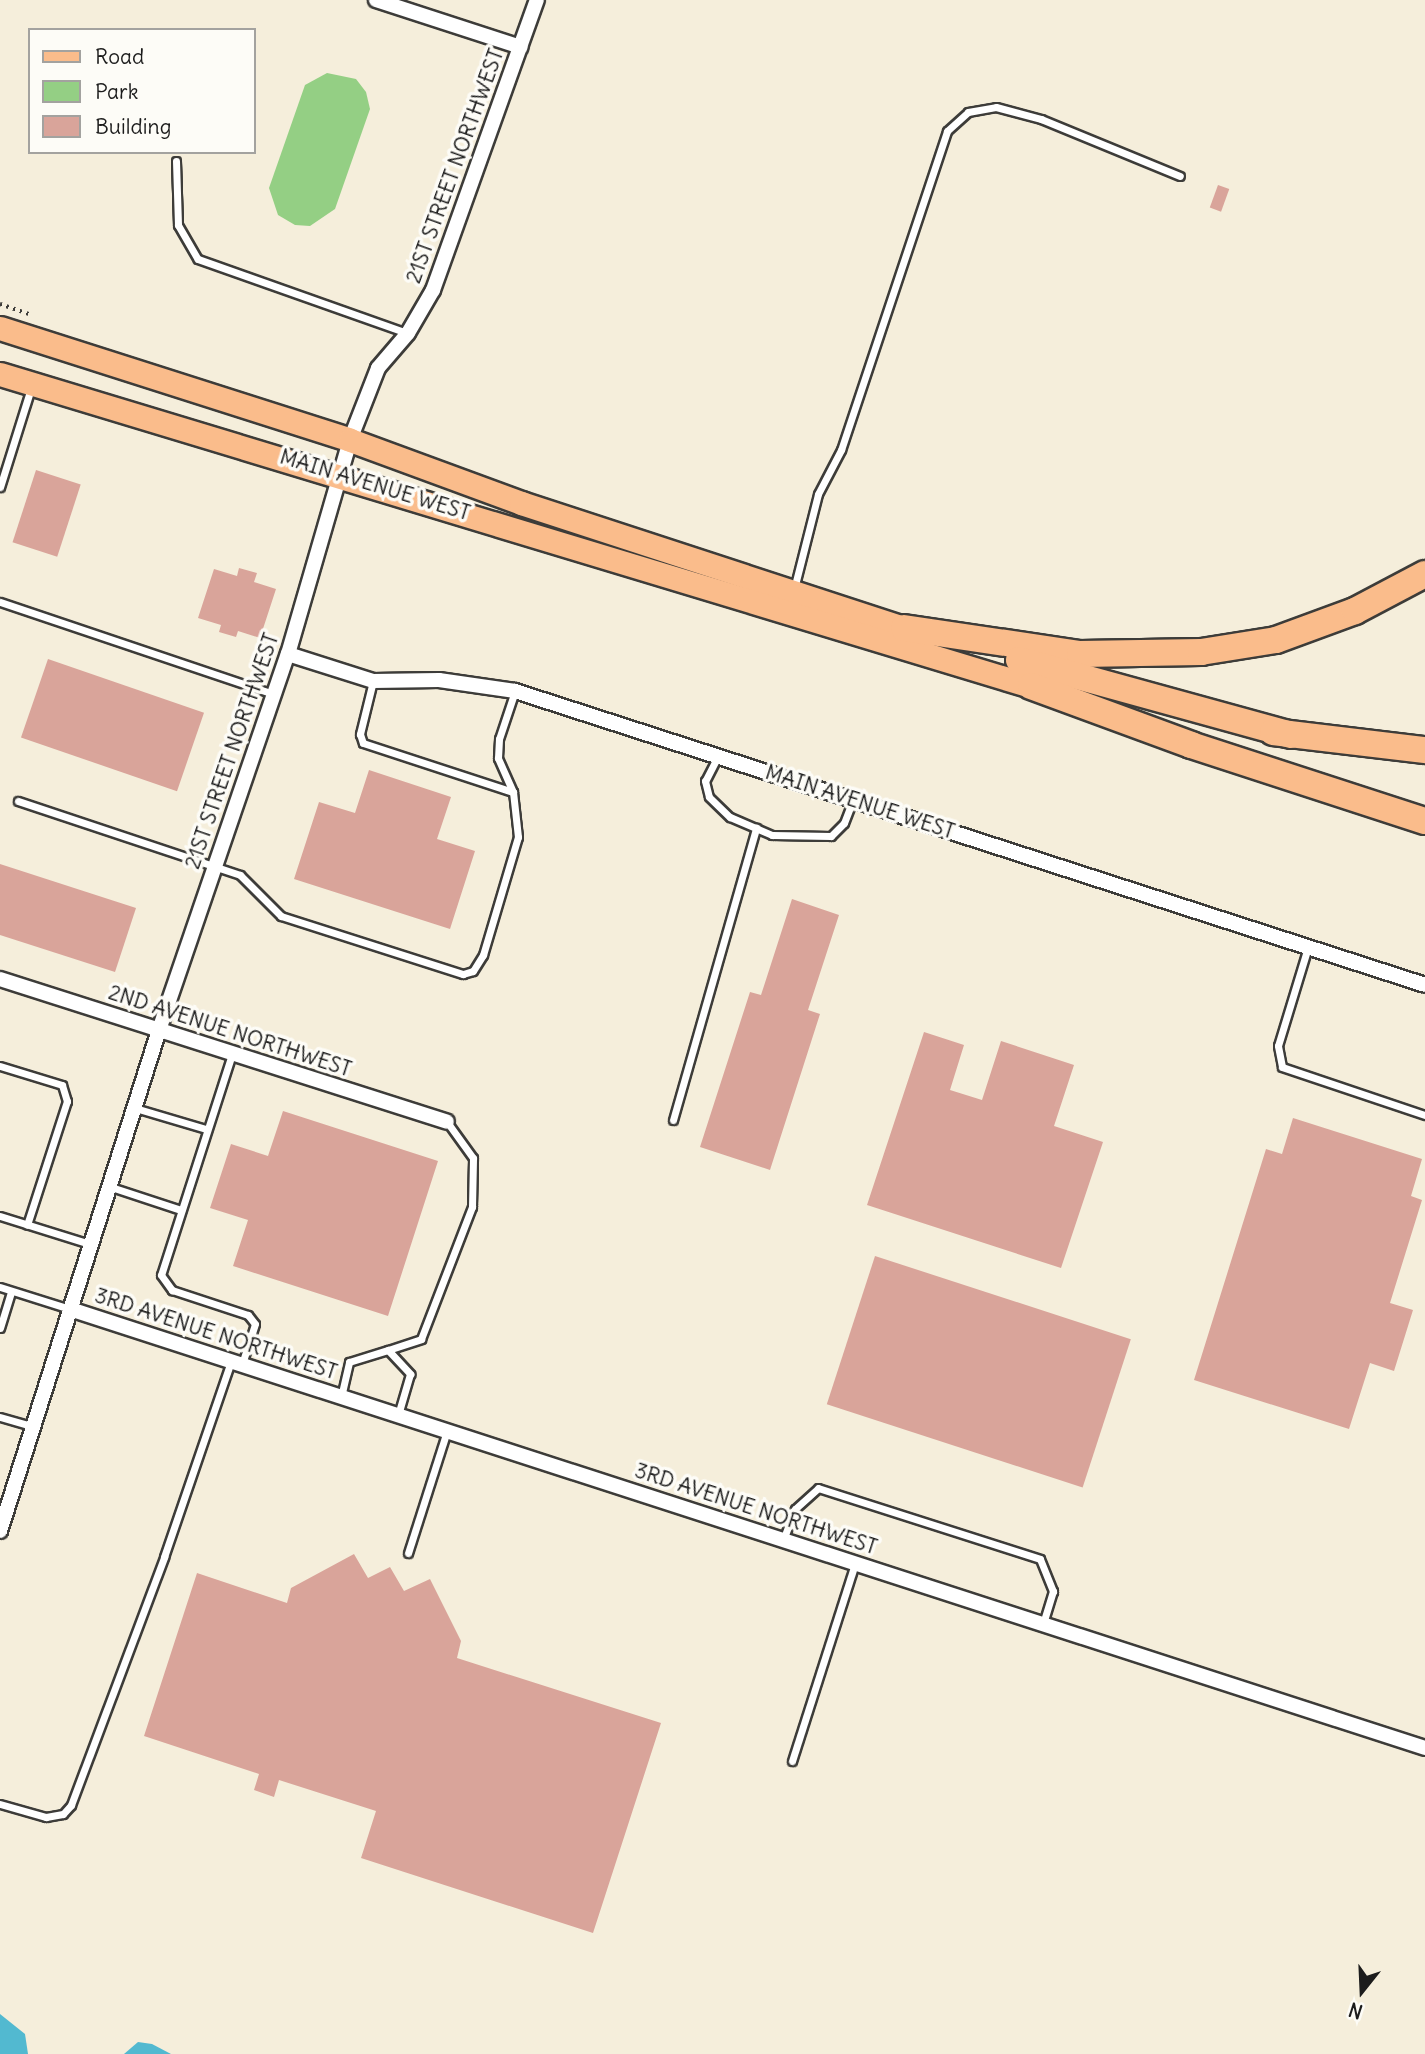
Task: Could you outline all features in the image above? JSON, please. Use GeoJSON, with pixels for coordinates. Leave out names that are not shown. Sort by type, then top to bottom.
{"type":"FeatureCollection","features":[{"type":"Feature","properties":{"kind":"highway"},"geometry":{"type":"LineString","coordinates":[[904,628],[1080,654],[1201,652],[1276,640],[1355,611],[1425,574]]}},
{"type":"Feature","properties":{"kind":"highway"},"geometry":{"type":"LineString","coordinates":[[904,628],[1291,735]]}},
{"type":"Feature","properties":{"kind":"highway"},"geometry":{"type":"LineString","coordinates":[[1031,686],[1291,735],[1425,750]]}},
{"type":"Feature","properties":{"kind":"highway"},"geometry":{"type":"LineString","coordinates":[[1031,686],[1191,745],[1425,821]]}},
{"type":"Feature","properties":{"kind":"main road","name":"MAIN AVENUE WEST"},"geometry":{"type":"LineString","coordinates":[[0,328],[350,440],[521,503],[904,628]]}},
{"type":"Feature","properties":{"kind":"main road","name":"MAIN AVENUE WEST"},"geometry":{"type":"LineString","coordinates":[[0,374],[342,475],[1031,686]]}},
{"type":"Feature","properties":{"kind":"street"},"geometry":{"type":"LineString","coordinates":[[376,0],[521,47]]}},
{"type":"Feature","properties":{"kind":"street","name":"21ST STREET NORTHWEST"},"geometry":{"type":"LineString","coordinates":[[0,1531],[74,1310],[159,1030],[288,654],[350,440],[378,368],[408,333],[433,290],[537,0]]}},
{"type":"Feature","properties":{"kind":"street","name":"MAIN AVENUE WEST"},"geometry":{"type":"LineString","coordinates":[[288,654],[373,681],[439,680],[515,691],[1425,985]]}},
{"type":"Feature","properties":{"kind":"street","name":"2ND AVENUE NORTHWEST"},"geometry":{"type":"LineString","coordinates":[[0,979],[447,1122]]}},
{"type":"Feature","properties":{"kind":"street","name":"3RD AVENUE NORTHWEST"},"geometry":{"type":"LineString","coordinates":[[74,1310],[1425,1748]]}},
{"type":"Feature","properties":{"kind":"lane"},"geometry":{"type":"LineString","coordinates":[[793,593],[818,494],[841,450],[947,131],[968,112],[996,107],[1041,119],[1180,176]]}},
{"type":"Feature","properties":{"kind":"lane"},"geometry":{"type":"LineString","coordinates":[[176,161],[178,225],[198,259],[408,333]]}},
{"type":"Feature","properties":{"kind":"lane"},"geometry":{"type":"LineString","coordinates":[[0,488],[32,383]]}},
{"type":"Feature","properties":{"kind":"lane"},"geometry":{"type":"LineString","coordinates":[[0,602],[274,694]]}},
{"type":"Feature","properties":{"kind":"lane"},"geometry":{"type":"LineString","coordinates":[[373,681],[360,734],[363,743],[513,792]]}},
{"type":"Feature","properties":{"kind":"lane"},"geometry":{"type":"LineString","coordinates":[[18,801],[240,875],[281,916],[463,974],[473,971],[482,955],[518,837],[513,792],[498,758],[499,739],[515,691]]}},
{"type":"Feature","properties":{"kind":"lane"},"geometry":{"type":"LineString","coordinates":[[718,756],[705,780],[709,797],[730,817],[756,828],[806,839],[831,836],[845,822],[853,800]]}},
{"type":"Feature","properties":{"kind":"lane"},"geometry":{"type":"LineString","coordinates":[[673,1120],[756,828]]}},
{"type":"Feature","properties":{"kind":"lane"},"geometry":{"type":"LineString","coordinates":[[1308,947],[1278,1046],[1282,1067],[1425,1115]]}},
{"type":"Feature","properties":{"kind":"lane"},"geometry":{"type":"LineString","coordinates":[[0,1804],[46,1817],[63,1814],[71,1805],[236,1363],[255,1324],[248,1315],[172,1290],[161,1275],[232,1054]]}},
{"type":"Feature","properties":{"kind":"lane"},"geometry":{"type":"LineString","coordinates":[[0,1066],[62,1085],[67,1101],[27,1225]]}},
{"type":"Feature","properties":{"kind":"lane"},"geometry":{"type":"LineString","coordinates":[[135,1108],[206,1129]]}},
{"type":"Feature","properties":{"kind":"lane"},"geometry":{"type":"LineString","coordinates":[[341,1396],[349,1362],[421,1339],[472,1207],[473,1158],[447,1122]]}},
{"type":"Feature","properties":{"kind":"lane"},"geometry":{"type":"LineString","coordinates":[[111,1187],[181,1210]]}},
{"type":"Feature","properties":{"kind":"lane"},"geometry":{"type":"LineString","coordinates":[[0,1216],[93,1245]]}},
{"type":"Feature","properties":{"kind":"lane"},"geometry":{"type":"LineString","coordinates":[[0,1287],[11,1293],[74,1310]]}},
{"type":"Feature","properties":{"kind":"lane"},"geometry":{"type":"LineString","coordinates":[[0,1328],[11,1293]]}},
{"type":"Feature","properties":{"kind":"lane"},"geometry":{"type":"LineString","coordinates":[[388,1350],[410,1374],[398,1415]]}},
{"type":"Feature","properties":{"kind":"lane"},"geometry":{"type":"LineString","coordinates":[[0,1417],[35,1427]]}},
{"type":"Feature","properties":{"kind":"lane"},"geometry":{"type":"LineString","coordinates":[[408,1553],[447,1431]]}},
{"type":"Feature","properties":{"kind":"lane"},"geometry":{"type":"LineString","coordinates":[[783,1540],[795,1508],[818,1488],[1040,1559],[1053,1591],[1042,1624]]}},
{"type":"Feature","properties":{"kind":"lane"},"geometry":{"type":"LineString","coordinates":[[792,1761],[855,1563]]}},
{"type":"Feature","properties":{"kind":"green space"},"geometry":{"type":"Polygon","coordinates":[[[327,73],[356,79],[366,92],[370,109],[335,209],[310,226],[295,225],[278,215],[269,188],[305,85],[327,73]]]}},
{"type":"Feature","properties":{"kind":"water"},"geometry":{"type":"Polygon","coordinates":[[[0,2014],[25,2034],[28,2054],[0,2054],[0,2014]]]}},
{"type":"Feature","properties":{"kind":"water"},"geometry":{"type":"Polygon","coordinates":[[[138,2042],[152,2044],[171,2054],[124,2054],[138,2042]]]}},
{"type":"Feature","properties":{"kind":"building"},"geometry":{"type":"Polygon","coordinates":[[[1218,185],[1229,189],[1221,212],[1210,208],[1218,185]]]}},
{"type":"Feature","properties":{"kind":"building"},"geometry":{"type":"Polygon","coordinates":[[[36,470],[81,485],[57,557],[13,542],[36,470]]]}},
{"type":"Feature","properties":{"kind":"building"},"geometry":{"type":"Polygon","coordinates":[[[239,568],[257,573],[254,582],[276,589],[260,638],[238,631],[236,637],[219,632],[221,625],[198,618],[214,569],[237,576],[239,568]]]}},
{"type":"Feature","properties":{"kind":"building"},"geometry":{"type":"Polygon","coordinates":[[[48,659],[204,713],[177,791],[21,737],[48,659]]]}},
{"type":"Feature","properties":{"kind":"building"},"geometry":{"type":"Polygon","coordinates":[[[369,770],[451,797],[437,839],[475,851],[450,929],[294,879],[319,802],[355,813],[369,770]]]}},
{"type":"Feature","properties":{"kind":"building"},"geometry":{"type":"Polygon","coordinates":[[[0,864],[136,908],[115,972],[0,935],[0,864]]]}},
{"type":"Feature","properties":{"kind":"building"},"geometry":{"type":"Polygon","coordinates":[[[792,899],[839,915],[808,1010],[820,1014],[770,1170],[700,1147],[750,992],[761,995],[792,899]]]}},
{"type":"Feature","properties":{"kind":"building"},"geometry":{"type":"Polygon","coordinates":[[[924,1032],[964,1045],[950,1090],[982,1100],[1001,1041],[1074,1065],[1054,1126],[1103,1142],[1061,1268],[867,1205],[924,1032]]]}},
{"type":"Feature","properties":{"kind":"building"},"geometry":{"type":"Polygon","coordinates":[[[283,1111],[438,1161],[388,1316],[233,1266],[248,1220],[210,1208],[231,1144],[268,1156],[283,1111]]]}},
{"type":"Feature","properties":{"kind":"building"},"geometry":{"type":"Polygon","coordinates":[[[1293,1118],[1422,1159],[1411,1196],[1422,1200],[1390,1303],[1413,1310],[1394,1371],[1370,1363],[1349,1429],[1194,1380],[1266,1149],[1282,1154],[1293,1118]]]}},
{"type":"Feature","properties":{"kind":"building"},"geometry":{"type":"Polygon","coordinates":[[[875,1256],[1131,1339],[1083,1487],[827,1404],[875,1256]]]}},
{"type":"Feature","properties":{"kind":"building"},"geometry":{"type":"Polygon","coordinates":[[[354,1554],[368,1578],[390,1567],[404,1591],[430,1579],[461,1641],[457,1658],[661,1723],[593,1933],[361,1858],[376,1811],[279,1780],[274,1797],[254,1790],[259,1774],[144,1736],[197,1573],[287,1603],[291,1588],[354,1554]]]}}]}
